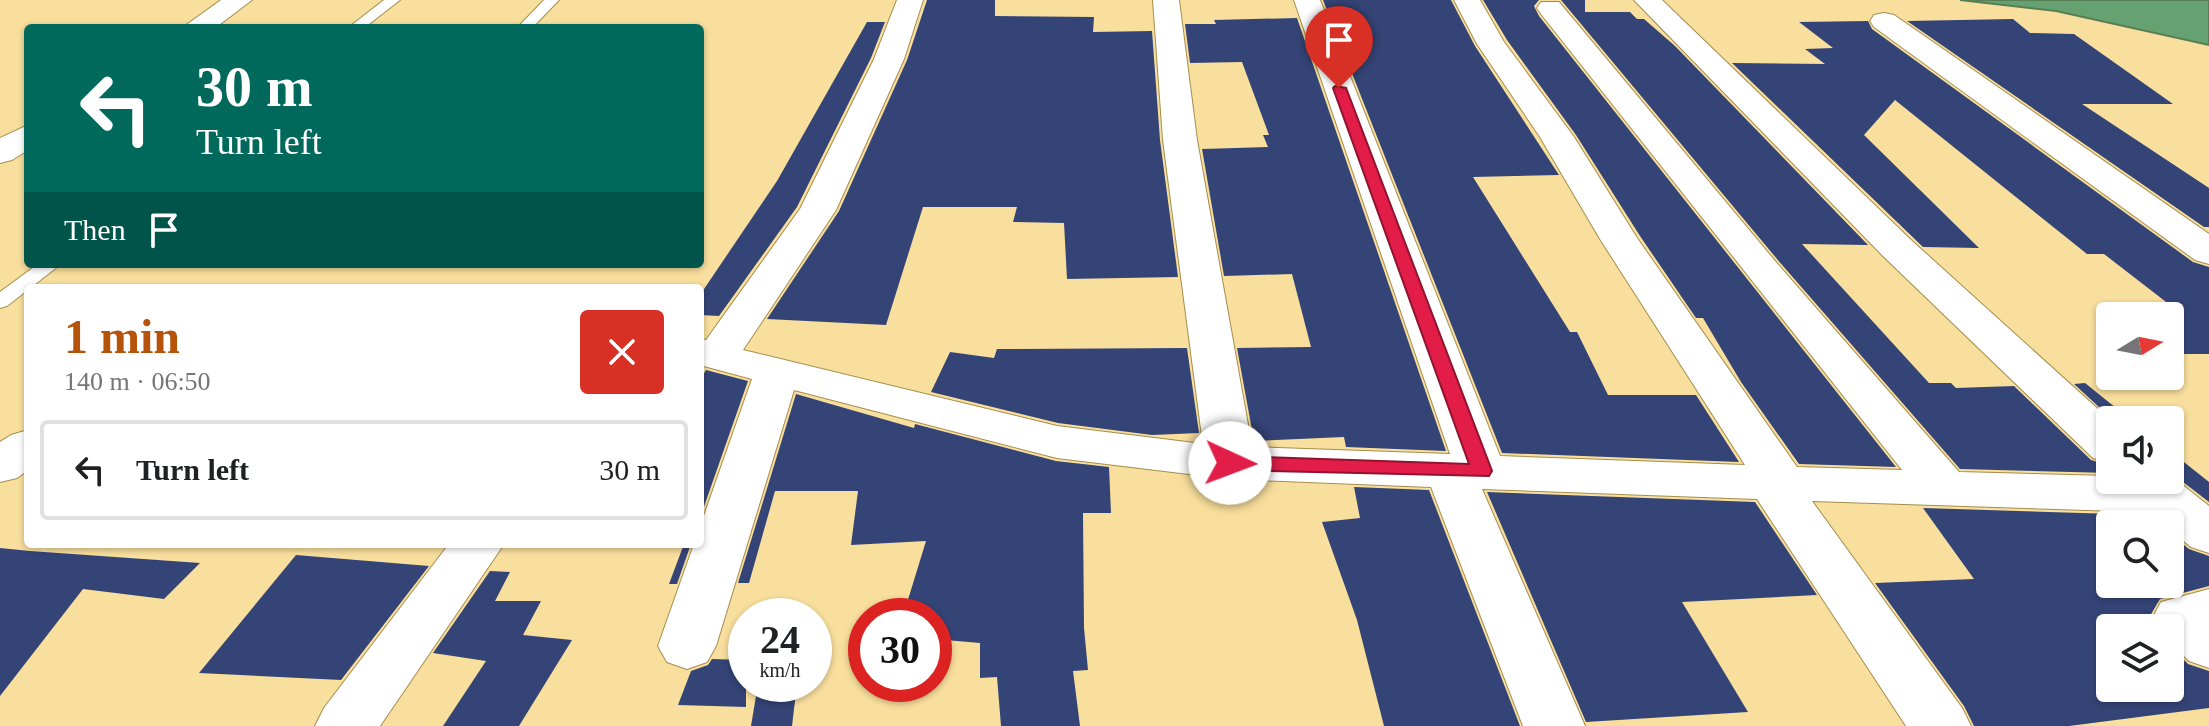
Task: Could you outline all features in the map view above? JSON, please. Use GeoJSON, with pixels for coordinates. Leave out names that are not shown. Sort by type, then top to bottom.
{"type":"FeatureCollection","features":[{"type":"Feature","properties":{"kind":"street"},"geometry":{"type":"LineString","coordinates":[[202,24],[239,0]]}},
{"type":"Feature","properties":{"kind":"street"},"geometry":{"type":"LineString","coordinates":[[910,0],[889,59],[818,210],[708,354],[1057,442],[1230,463],[1945,489],[2096,488]]}},
{"type":"Feature","properties":{"kind":"street"},"geometry":{"type":"LineString","coordinates":[[1166,0],[1180,140],[1230,463]]}},
{"type":"Feature","properties":{"kind":"street"},"geometry":{"type":"LineString","coordinates":[[1307,0],[1554,726]]}},
{"type":"Feature","properties":{"kind":"street"},"geometry":{"type":"LineString","coordinates":[[1467,0],[1491,44],[1557,137],[1619,239],[1940,726]]}},
{"type":"Feature","properties":{"kind":"street"},"geometry":{"type":"LineString","coordinates":[[1647,0],[1897,248],[2096,434]]}},
{"type":"Feature","properties":{"kind":"street"},"geometry":{"type":"LineString","coordinates":[[1550,8],[1761,269],[1945,489]]}},
{"type":"Feature","properties":{"kind":"street"},"geometry":{"type":"LineString","coordinates":[[1884,21],[2209,252]]}},
{"type":"Feature","properties":{"kind":"street"},"geometry":{"type":"LineString","coordinates":[[0,153],[24,138]]}},
{"type":"Feature","properties":{"kind":"street"},"geometry":{"type":"LineString","coordinates":[[687,646],[777,372]]}},
{"type":"Feature","properties":{"kind":"street"},"geometry":{"type":"LineString","coordinates":[[0,466],[24,449]]}},
{"type":"Feature","properties":{"kind":"street"},"geometry":{"type":"LineString","coordinates":[[2160,494],[2209,534]]}},
{"type":"Feature","properties":{"kind":"street"},"geometry":{"type":"LineString","coordinates":[[346,726],[475,548]]}},
{"type":"Feature","properties":{"kind":"street"},"geometry":{"type":"LineString","coordinates":[[2209,610],[2181,617],[2209,645]]}},
{"type":"Feature","properties":{"kind":"lane"},"geometry":{"type":"LineString","coordinates":[[360,24],[393,0]]}},
{"type":"Feature","properties":{"kind":"lane"},"geometry":{"type":"LineString","coordinates":[[528,24],[552,0]]}},
{"type":"Feature","properties":{"kind":"lane"},"geometry":{"type":"LineString","coordinates":[[24,284],[46,268]]}},
{"type":"Feature","properties":{"kind":"lane"},"geometry":{"type":"LineString","coordinates":[[0,302],[24,284]]}},
{"type":"Feature","properties":{"kind":"shaded area"},"geometry":{"type":"Polygon","coordinates":[[[1960,0],[2209,0],[2209,45],[2056,11],[1960,0]]]}},
{"type":"Feature","properties":{"kind":"building"},"geometry":{"type":"Polygon","coordinates":[[[927,0],[995,0],[995,16],[1094,17],[1093,32],[1152,31],[1160,140],[1178,277],[1067,279],[1064,223],[1013,222],[1017,207],[923,207],[886,325],[767,319],[839,211],[907,60],[927,0]]]}},
{"type":"Feature","properties":{"kind":"building"},"geometry":{"type":"Polygon","coordinates":[[[1323,0],[1451,0],[1475,46],[1559,175],[1473,177],[1570,332],[1577,332],[1608,395],[1696,395],[1739,462],[1502,453],[1323,0]]]}},
{"type":"Feature","properties":{"kind":"building"},"geometry":{"type":"Polygon","coordinates":[[[1483,0],[1539,0],[1534,6],[1539,16],[1896,467],[1799,464],[1741,382],[1703,318],[1696,318],[1640,236],[1576,135],[1507,40],[1483,0]]]}},
{"type":"Feature","properties":{"kind":"building"},"geometry":{"type":"Polygon","coordinates":[[[1561,0],[1585,0],[1585,12],[1630,12],[1637,19],[1644,19],[1675,46],[1868,245],[1802,244],[1929,383],[1951,383],[1956,388],[2014,386],[2096,462],[2096,473],[1960,469],[1777,259],[1561,0]]]}},
{"type":"Feature","properties":{"kind":"building"},"geometry":{"type":"Polygon","coordinates":[[[1297,18],[1446,451],[1346,447],[1344,437],[1254,441],[1237,348],[1311,347],[1292,274],[1224,276],[1202,149],[1268,147],[1263,135],[1269,135],[1242,62],[1190,63],[1185,24],[1216,24],[1214,20],[1297,18]]]}},
{"type":"Feature","properties":{"kind":"building"},"geometry":{"type":"Polygon","coordinates":[[[2013,19],[2030,33],[2074,34],[2173,104],[2082,104],[2209,188],[2209,227],[2204,227],[1907,21],[2013,19]]]}},
{"type":"Feature","properties":{"kind":"building"},"geometry":{"type":"Polygon","coordinates":[[[1868,21],[1872,29],[2193,262],[2209,267],[2209,354],[2184,354],[2184,302],[2166,302],[2104,254],[2087,254],[1895,100],[1864,135],[1979,248],[1923,247],[1732,63],[1825,64],[1805,49],[1833,48],[1799,22],[1868,21]]]}},
{"type":"Feature","properties":{"kind":"building"},"geometry":{"type":"Polygon","coordinates":[[[867,22],[885,22],[871,58],[797,207],[719,316],[704,315],[704,289],[777,181],[867,22]]]}},
{"type":"Feature","properties":{"kind":"building"},"geometry":{"type":"Polygon","coordinates":[[[1187,348],[1199,433],[1152,435],[1058,423],[931,392],[950,352],[994,358],[997,349],[1187,348]]]}},
{"type":"Feature","properties":{"kind":"building"},"geometry":{"type":"Polygon","coordinates":[[[706,370],[748,381],[704,507],[706,370]]]}},
{"type":"Feature","properties":{"kind":"building"},"geometry":{"type":"Polygon","coordinates":[[[2085,383],[2114,406],[2098,406],[2074,384],[2085,383]]]}},
{"type":"Feature","properties":{"kind":"building"},"geometry":{"type":"Polygon","coordinates":[[[796,394],[914,428],[915,424],[1056,461],[1109,467],[1111,513],[1083,513],[1084,628],[1088,670],[1073,671],[1080,726],[1001,726],[997,677],[980,678],[980,643],[952,641],[952,598],[909,598],[926,541],[851,545],[858,491],[775,491],[749,583],[738,583],[796,394]]]}},
{"type":"Feature","properties":{"kind":"building"},"geometry":{"type":"Polygon","coordinates":[[[2184,462],[2209,482],[2209,502],[2184,483],[2184,462]]]}},
{"type":"Feature","properties":{"kind":"building"},"geometry":{"type":"Polygon","coordinates":[[[1354,487],[1429,490],[1520,726],[1384,726],[1357,620],[1322,522],[1360,518],[1354,487]]]}},
{"type":"Feature","properties":{"kind":"building"},"geometry":{"type":"Polygon","coordinates":[[[1487,492],[1755,502],[1817,595],[1682,602],[1748,712],[1586,722],[1487,492]]]}},
{"type":"Feature","properties":{"kind":"building"},"geometry":{"type":"Polygon","coordinates":[[[1923,508],[2096,513],[2096,598],[2164,598],[2151,614],[2096,614],[2096,702],[2184,702],[2184,660],[2209,671],[2209,708],[2069,726],[1974,726],[1964,706],[1875,583],[1974,579],[1923,508]]]}},
{"type":"Feature","properties":{"kind":"building"},"geometry":{"type":"Polygon","coordinates":[[[2184,545],[2209,556],[2209,586],[2184,593],[2184,545]]]}},
{"type":"Feature","properties":{"kind":"building"},"geometry":{"type":"Polygon","coordinates":[[[0,548],[200,563],[164,599],[83,589],[0,696],[0,548]]]}},
{"type":"Feature","properties":{"kind":"building"},"geometry":{"type":"Polygon","coordinates":[[[682,548],[690,548],[677,584],[669,584],[682,548]]]}},
{"type":"Feature","properties":{"kind":"building"},"geometry":{"type":"Polygon","coordinates":[[[296,555],[429,566],[341,680],[199,673],[296,555]]]}},
{"type":"Feature","properties":{"kind":"building"},"geometry":{"type":"Polygon","coordinates":[[[490,571],[510,572],[495,601],[541,601],[523,635],[572,640],[519,726],[443,726],[486,661],[433,653],[490,571]]]}},
{"type":"Feature","properties":{"kind":"building"},"geometry":{"type":"Polygon","coordinates":[[[712,659],[728,659],[728,702],[746,702],[746,707],[678,705],[691,671],[708,665],[712,659]]]}},
{"type":"Feature","properties":{"kind":"building"},"geometry":{"type":"Polygon","coordinates":[[[755,702],[795,702],[792,726],[751,726],[755,702]]]}},
{"type":"Feature","properties":{"kind":"route"},"geometry":{"type":"LineString","coordinates":[[1230,463],[1481,471],[1339,88]]}}]}
